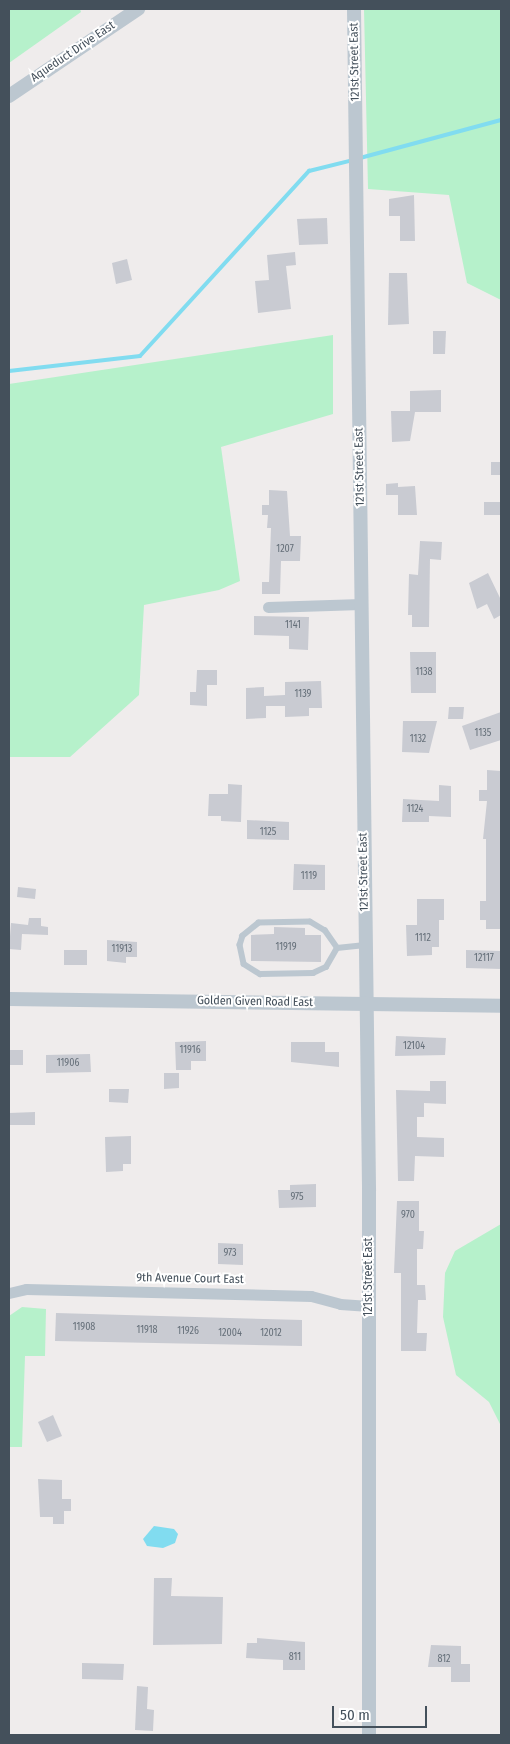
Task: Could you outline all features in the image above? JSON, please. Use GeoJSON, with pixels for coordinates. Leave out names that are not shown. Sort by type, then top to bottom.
{"type":"FeatureCollection","features":[{"type":"Feature","properties":{"kind":"street","name":"Aqueduct Drive East"},"geometry":{"type":"LineString","coordinates":[[9,96],[138,9]]}},
{"type":"Feature","properties":{"kind":"street","name":"121st Street East"},"geometry":{"type":"LineString","coordinates":[[354,9],[369,1306],[369,1735]]}},
{"type":"Feature","properties":{"kind":"street"},"geometry":{"type":"LineString","coordinates":[[268,607],[361,604]]}},
{"type":"Feature","properties":{"kind":"street","name":"Golden Given Road East"},"geometry":{"type":"LineString","coordinates":[[9,999],[501,1006]]}},
{"type":"Feature","properties":{"kind":"street","name":"9th Avenue Court East"},"geometry":{"type":"LineString","coordinates":[[9,1293],[26,1289],[311,1296],[340,1304],[369,1306]]}},
{"type":"Feature","properties":{"kind":"lane"},"geometry":{"type":"LineString","coordinates":[[337,948],[318,925],[302,922],[259,923],[250,928],[240,945],[244,964],[260,974],[321,971],[337,948],[365,945]]}},
{"type":"Feature","properties":{"kind":"green space"},"geometry":{"type":"Polygon","coordinates":[[[9,9],[80,9],[81,12],[9,63],[9,9]]]}},
{"type":"Feature","properties":{"kind":"green space"},"geometry":{"type":"Polygon","coordinates":[[[364,9],[501,9],[501,300],[467,283],[449,195],[368,189],[364,9]]]}},
{"type":"Feature","properties":{"kind":"green space"},"geometry":{"type":"Polygon","coordinates":[[[333,335],[333,414],[221,447],[240,581],[219,590],[144,605],[139,695],[70,757],[9,757],[9,384],[333,335]]]}},
{"type":"Feature","properties":{"kind":"green space"},"geometry":{"type":"Polygon","coordinates":[[[501,1224],[501,1426],[489,1402],[456,1375],[443,1317],[445,1273],[455,1251],[501,1224]]]}},
{"type":"Feature","properties":{"kind":"green space"},"geometry":{"type":"Polygon","coordinates":[[[22,1307],[46,1309],[45,1356],[25,1356],[22,1447],[9,1447],[9,1316],[22,1307]]]}},
{"type":"Feature","properties":{"kind":"water"},"geometry":{"type":"Polygon","coordinates":[[[154,1526],[174,1529],[178,1534],[175,1543],[163,1548],[147,1546],[143,1539],[154,1526]]]}},
{"type":"Feature","properties":{"kind":"building"},"geometry":{"type":"Polygon","coordinates":[[[414,195],[415,241],[400,241],[400,216],[389,216],[389,199],[414,195]]]}},
{"type":"Feature","properties":{"kind":"building"},"geometry":{"type":"Polygon","coordinates":[[[327,218],[328,244],[299,245],[297,219],[327,218]]]}},
{"type":"Feature","properties":{"kind":"building"},"geometry":{"type":"Polygon","coordinates":[[[295,252],[296,265],[286,266],[291,309],[258,313],[255,281],[269,280],[267,255],[295,252]]]}},
{"type":"Feature","properties":{"kind":"building"},"geometry":{"type":"Polygon","coordinates":[[[127,259],[132,280],[116,284],[112,263],[127,259]]]}},
{"type":"Feature","properties":{"kind":"building"},"geometry":{"type":"Polygon","coordinates":[[[389,273],[407,273],[409,324],[388,325],[389,273]]]}},
{"type":"Feature","properties":{"kind":"building"},"geometry":{"type":"Polygon","coordinates":[[[433,331],[446,331],[445,354],[433,354],[433,331]]]}},
{"type":"Feature","properties":{"kind":"building"},"geometry":{"type":"Polygon","coordinates":[[[441,390],[441,412],[415,412],[410,441],[392,442],[391,411],[410,411],[410,391],[441,390]]]}},
{"type":"Feature","properties":{"kind":"building"},"geometry":{"type":"Polygon","coordinates":[[[491,462],[501,462],[501,475],[491,475],[491,462]]]}},
{"type":"Feature","properties":{"kind":"building"},"geometry":{"type":"Polygon","coordinates":[[[398,483],[398,487],[415,486],[417,515],[398,515],[398,495],[386,495],[386,484],[398,483]]]}},
{"type":"Feature","properties":{"kind":"building"},"geometry":{"type":"Polygon","coordinates":[[[269,490],[287,491],[290,536],[301,536],[300,561],[281,561],[280,594],[262,594],[262,582],[269,582],[271,528],[267,528],[268,515],[262,515],[262,505],[269,505],[269,490]]]}},
{"type":"Feature","properties":{"kind":"building"},"geometry":{"type":"Polygon","coordinates":[[[484,502],[501,502],[501,515],[484,515],[484,502]]]}},
{"type":"Feature","properties":{"kind":"building"},"geometry":{"type":"Polygon","coordinates":[[[420,541],[442,542],[441,560],[430,559],[429,627],[412,627],[412,615],[408,615],[409,574],[418,575],[420,541]]]}},
{"type":"Feature","properties":{"kind":"building"},"geometry":{"type":"Polygon","coordinates":[[[488,573],[501,600],[501,615],[494,619],[487,604],[477,609],[469,583],[488,573]]]}},
{"type":"Feature","properties":{"kind":"building"},"geometry":{"type":"Polygon","coordinates":[[[254,616],[309,617],[308,650],[289,649],[289,636],[254,635],[254,616]]]}},
{"type":"Feature","properties":{"kind":"building"},"geometry":{"type":"Polygon","coordinates":[[[410,652],[436,652],[436,693],[411,693],[410,652]]]}},
{"type":"Feature","properties":{"kind":"building"},"geometry":{"type":"Polygon","coordinates":[[[197,670],[217,670],[217,685],[207,685],[207,706],[190,705],[190,692],[196,692],[197,670]]]}},
{"type":"Feature","properties":{"kind":"building"},"geometry":{"type":"Polygon","coordinates":[[[321,681],[322,708],[309,708],[309,716],[285,717],[285,706],[266,706],[266,718],[246,719],[246,688],[264,687],[264,696],[285,695],[285,682],[321,681]]]}},
{"type":"Feature","properties":{"kind":"building"},"geometry":{"type":"Polygon","coordinates":[[[449,707],[464,707],[463,719],[448,719],[449,707]]]}},
{"type":"Feature","properties":{"kind":"building"},"geometry":{"type":"Polygon","coordinates":[[[501,712],[501,740],[470,750],[462,726],[501,712]]]}},
{"type":"Feature","properties":{"kind":"building"},"geometry":{"type":"Polygon","coordinates":[[[403,721],[437,721],[429,753],[402,752],[403,721]]]}},
{"type":"Feature","properties":{"kind":"building"},"geometry":{"type":"Polygon","coordinates":[[[487,770],[501,771],[501,929],[486,929],[486,920],[480,920],[480,901],[486,901],[486,839],[483,839],[487,801],[479,801],[479,790],[487,790],[487,770]]]}},
{"type":"Feature","properties":{"kind":"building"},"geometry":{"type":"Polygon","coordinates":[[[228,784],[242,785],[241,822],[221,821],[221,816],[208,816],[209,794],[228,794],[228,784]]]}},
{"type":"Feature","properties":{"kind":"building"},"geometry":{"type":"Polygon","coordinates":[[[439,785],[451,786],[451,817],[429,816],[429,822],[402,822],[403,799],[439,801],[439,785]]]}},
{"type":"Feature","properties":{"kind":"building"},"geometry":{"type":"Polygon","coordinates":[[[247,820],[289,822],[289,840],[247,839],[247,820]]]}},
{"type":"Feature","properties":{"kind":"building"},"geometry":{"type":"Polygon","coordinates":[[[294,864],[325,865],[325,890],[293,890],[294,864]]]}},
{"type":"Feature","properties":{"kind":"building"},"geometry":{"type":"Polygon","coordinates":[[[18,887],[36,889],[35,899],[17,897],[18,887]]]}},
{"type":"Feature","properties":{"kind":"building"},"geometry":{"type":"Polygon","coordinates":[[[417,899],[444,899],[444,920],[439,920],[439,947],[432,947],[432,955],[407,956],[406,925],[417,925],[417,899]]]}},
{"type":"Feature","properties":{"kind":"building"},"geometry":{"type":"Polygon","coordinates":[[[29,918],[41,918],[41,926],[48,927],[48,935],[22,934],[21,950],[9,949],[11,923],[28,925],[29,918]]]}},
{"type":"Feature","properties":{"kind":"building"},"geometry":{"type":"Polygon","coordinates":[[[274,927],[305,928],[305,935],[321,935],[321,962],[251,961],[251,935],[274,934],[274,927]]]}},
{"type":"Feature","properties":{"kind":"building"},"geometry":{"type":"Polygon","coordinates":[[[107,940],[137,942],[137,957],[126,957],[126,963],[107,961],[107,940]]]}},
{"type":"Feature","properties":{"kind":"building"},"geometry":{"type":"Polygon","coordinates":[[[64,950],[87,950],[87,965],[64,965],[64,950]]]}},
{"type":"Feature","properties":{"kind":"building"},"geometry":{"type":"Polygon","coordinates":[[[466,950],[501,951],[501,969],[466,968],[466,950]]]}},
{"type":"Feature","properties":{"kind":"building"},"geometry":{"type":"Polygon","coordinates":[[[396,1036],[446,1038],[445,1055],[395,1056],[396,1036]]]}},
{"type":"Feature","properties":{"kind":"building"},"geometry":{"type":"Polygon","coordinates":[[[206,1041],[206,1061],[191,1061],[191,1070],[176,1070],[175,1042],[206,1041]]]}},
{"type":"Feature","properties":{"kind":"building"},"geometry":{"type":"Polygon","coordinates":[[[291,1042],[325,1042],[325,1052],[339,1052],[339,1067],[291,1062],[291,1042]]]}},
{"type":"Feature","properties":{"kind":"building"},"geometry":{"type":"Polygon","coordinates":[[[9,1050],[23,1050],[23,1065],[9,1065],[9,1050]]]}},
{"type":"Feature","properties":{"kind":"building"},"geometry":{"type":"Polygon","coordinates":[[[90,1054],[91,1072],[46,1073],[46,1055],[90,1054]]]}},
{"type":"Feature","properties":{"kind":"building"},"geometry":{"type":"Polygon","coordinates":[[[164,1073],[179,1073],[179,1088],[164,1089],[164,1073]]]}},
{"type":"Feature","properties":{"kind":"building"},"geometry":{"type":"Polygon","coordinates":[[[430,1081],[446,1081],[446,1104],[424,1103],[424,1117],[417,1117],[417,1137],[444,1138],[444,1157],[415,1156],[414,1181],[398,1181],[396,1090],[430,1091],[430,1081]]]}},
{"type":"Feature","properties":{"kind":"building"},"geometry":{"type":"Polygon","coordinates":[[[109,1089],[129,1089],[128,1103],[109,1102],[109,1089]]]}},
{"type":"Feature","properties":{"kind":"building"},"geometry":{"type":"Polygon","coordinates":[[[35,1112],[35,1125],[9,1125],[9,1113],[35,1112]]]}},
{"type":"Feature","properties":{"kind":"building"},"geometry":{"type":"Polygon","coordinates":[[[131,1136],[131,1164],[123,1164],[123,1171],[106,1172],[105,1137],[131,1136]]]}},
{"type":"Feature","properties":{"kind":"building"},"geometry":{"type":"Polygon","coordinates":[[[316,1184],[316,1207],[279,1208],[278,1190],[290,1190],[290,1185],[316,1184]]]}},
{"type":"Feature","properties":{"kind":"building"},"geometry":{"type":"Polygon","coordinates":[[[397,1201],[419,1201],[419,1231],[424,1231],[423,1249],[417,1249],[417,1285],[425,1285],[426,1300],[418,1300],[417,1333],[427,1333],[426,1351],[401,1351],[401,1273],[394,1273],[397,1201]]]}},
{"type":"Feature","properties":{"kind":"building"},"geometry":{"type":"Polygon","coordinates":[[[218,1243],[243,1244],[243,1265],[218,1264],[218,1243]]]}},
{"type":"Feature","properties":{"kind":"building"},"geometry":{"type":"Polygon","coordinates":[[[56,1313],[302,1320],[302,1346],[55,1341],[56,1313]]]}},
{"type":"Feature","properties":{"kind":"building"},"geometry":{"type":"Polygon","coordinates":[[[53,1415],[62,1436],[47,1442],[38,1422],[53,1415]]]}},
{"type":"Feature","properties":{"kind":"building"},"geometry":{"type":"Polygon","coordinates":[[[38,1479],[62,1480],[62,1499],[71,1499],[71,1511],[64,1511],[64,1524],[53,1524],[53,1517],[40,1517],[38,1479]]]}},
{"type":"Feature","properties":{"kind":"building"},"geometry":{"type":"Polygon","coordinates":[[[154,1578],[172,1578],[171,1596],[223,1597],[222,1644],[153,1645],[154,1578]]]}},
{"type":"Feature","properties":{"kind":"building"},"geometry":{"type":"Polygon","coordinates":[[[257,1638],[305,1642],[305,1670],[283,1670],[283,1660],[246,1658],[247,1643],[257,1643],[257,1638]]]}},
{"type":"Feature","properties":{"kind":"building"},"geometry":{"type":"Polygon","coordinates":[[[431,1645],[461,1646],[461,1664],[470,1664],[470,1682],[451,1682],[451,1667],[428,1667],[431,1645]]]}},
{"type":"Feature","properties":{"kind":"building"},"geometry":{"type":"Polygon","coordinates":[[[82,1663],[124,1664],[123,1680],[82,1679],[82,1663]]]}},
{"type":"Feature","properties":{"kind":"building"},"geometry":{"type":"Polygon","coordinates":[[[137,1686],[148,1687],[147,1709],[154,1710],[153,1731],[135,1730],[137,1686]]]}},
{"type":"Feature","properties":{"kind":"waterway"},"geometry":{"type":"LineString","coordinates":[[360,158],[501,120]]}},
{"type":"Feature","properties":{"kind":"waterway"},"geometry":{"type":"LineString","coordinates":[[9,371],[140,356],[309,171],[353,160]]}}]}
